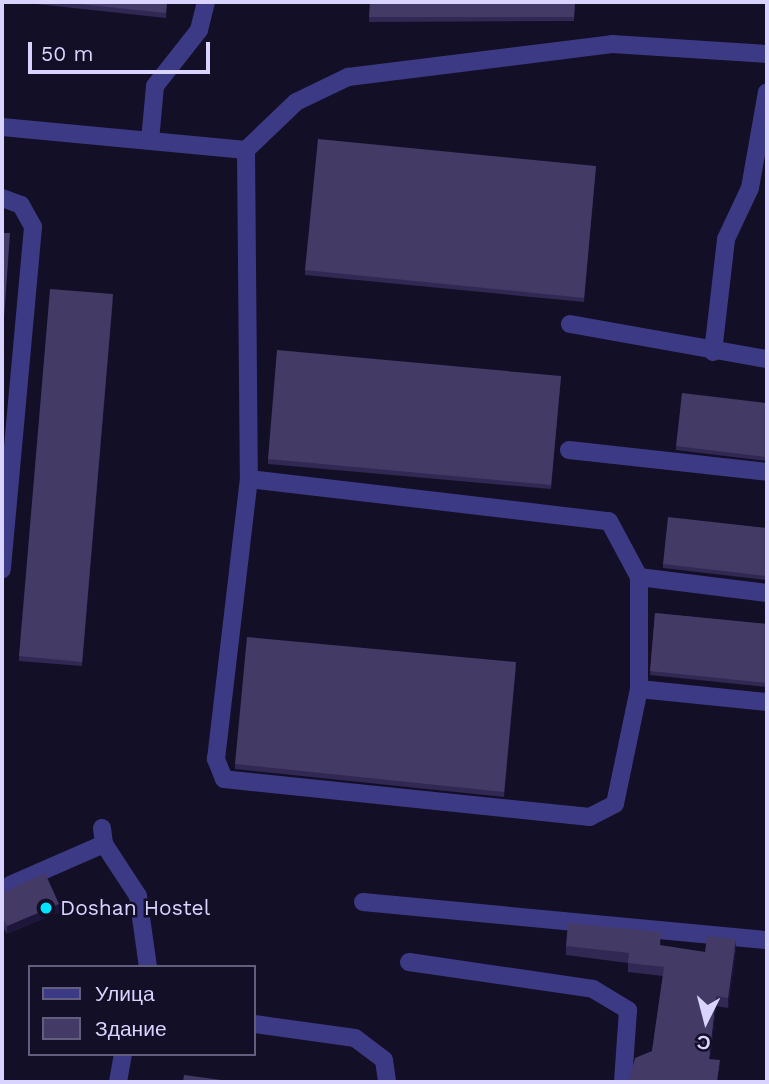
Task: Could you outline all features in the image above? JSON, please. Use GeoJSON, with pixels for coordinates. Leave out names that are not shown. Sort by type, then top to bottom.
{"type":"FeatureCollection","features":[{"type":"Feature","properties":{"kind":"street"},"geometry":{"type":"LineString","coordinates":[[150,141],[155,86],[199,30],[206,2]]}},
{"type":"Feature","properties":{"kind":"street"},"geometry":{"type":"LineString","coordinates":[[249,479],[609,522],[639,577],[639,690],[615,804],[603,816],[224,779],[216,759],[249,479],[246,150],[296,102],[348,77],[612,44],[767,50]]}},
{"type":"Feature","properties":{"kind":"street"},"geometry":{"type":"LineString","coordinates":[[713,352],[726,239],[750,187],[767,92]]}},
{"type":"Feature","properties":{"kind":"street"},"geometry":{"type":"LineString","coordinates":[[2,127],[246,150]]}},
{"type":"Feature","properties":{"kind":"street"},"geometry":{"type":"LineString","coordinates":[[2,198],[21,205],[33,227],[2,570]]}},
{"type":"Feature","properties":{"kind":"street"},"geometry":{"type":"LineString","coordinates":[[570,324],[668,337],[713,352],[767,359]]}},
{"type":"Feature","properties":{"kind":"street"},"geometry":{"type":"LineString","coordinates":[[569,450],[767,472]]}},
{"type":"Feature","properties":{"kind":"street"},"geometry":{"type":"LineString","coordinates":[[639,577],[767,593]]}},
{"type":"Feature","properties":{"kind":"street"},"geometry":{"type":"LineString","coordinates":[[639,690],[767,702]]}},
{"type":"Feature","properties":{"kind":"street"},"geometry":{"type":"LineString","coordinates":[[10,885],[103,836],[138,896],[148,965]]}},
{"type":"Feature","properties":{"kind":"street"},"geometry":{"type":"LineString","coordinates":[[363,902],[767,940]]}},
{"type":"Feature","properties":{"kind":"street"},"geometry":{"type":"LineString","coordinates":[[409,962],[593,989],[628,1010],[623,1082]]}},
{"type":"Feature","properties":{"kind":"street"},"geometry":{"type":"LineString","coordinates":[[256,1024],[355,1038],[384,1060],[387,1082]]}},
{"type":"Feature","properties":{"kind":"street"},"geometry":{"type":"LineString","coordinates":[[118,1082],[123,1056]]}},
{"type":"Feature","properties":{"kind":"building"},"geometry":{"type":"Polygon","coordinates":[[[59,2],[167,2],[166,13],[59,2]]]}},
{"type":"Feature","properties":{"kind":"building"},"geometry":{"type":"Polygon","coordinates":[[[370,2],[575,2],[574,17],[369,17],[370,2]]]}},
{"type":"Feature","properties":{"kind":"building"},"geometry":{"type":"Polygon","coordinates":[[[318,139],[596,166],[584,298],[305,270],[318,139]]]}},
{"type":"Feature","properties":{"kind":"building"},"geometry":{"type":"Polygon","coordinates":[[[2,233],[10,233],[2,347],[2,233]]]}},
{"type":"Feature","properties":{"kind":"building"},"geometry":{"type":"Polygon","coordinates":[[[50,289],[113,294],[82,662],[19,656],[50,289]]]}},
{"type":"Feature","properties":{"kind":"building"},"geometry":{"type":"Polygon","coordinates":[[[277,350],[561,376],[551,485],[268,459],[277,350]]]}},
{"type":"Feature","properties":{"kind":"building"},"geometry":{"type":"Polygon","coordinates":[[[682,393],[767,403],[767,457],[676,446],[682,393]]]}},
{"type":"Feature","properties":{"kind":"building"},"geometry":{"type":"Polygon","coordinates":[[[668,517],[767,528],[767,576],[663,564],[668,517]]]}},
{"type":"Feature","properties":{"kind":"building"},"geometry":{"type":"Polygon","coordinates":[[[655,613],[767,624],[767,683],[650,671],[655,613]]]}},
{"type":"Feature","properties":{"kind":"building"},"geometry":{"type":"Polygon","coordinates":[[[247,637],[516,662],[504,792],[235,764],[247,637]]]}},
{"type":"Feature","properties":{"kind":"building"},"geometry":{"type":"Polygon","coordinates":[[[45,873],[59,904],[7,926],[2,916],[2,893],[45,873]]]}},
{"type":"Feature","properties":{"kind":"building"},"geometry":{"type":"Polygon","coordinates":[[[568,923],[661,932],[660,945],[705,952],[707,936],[736,939],[728,998],[716,996],[709,1059],[720,1060],[717,1082],[629,1082],[635,1058],[652,1051],[664,967],[628,963],[629,953],[566,946],[568,923]]]}},
{"type":"Feature","properties":{"kind":"building"},"geometry":{"type":"Polygon","coordinates":[[[184,1075],[229,1081],[229,1082],[183,1082],[184,1075]]]}},
{"type":"Feature","properties":{"kind":"place","name":"Doshan Hostel"},"geometry":{"type":"Point","coordinates":[46,908]}}]}
